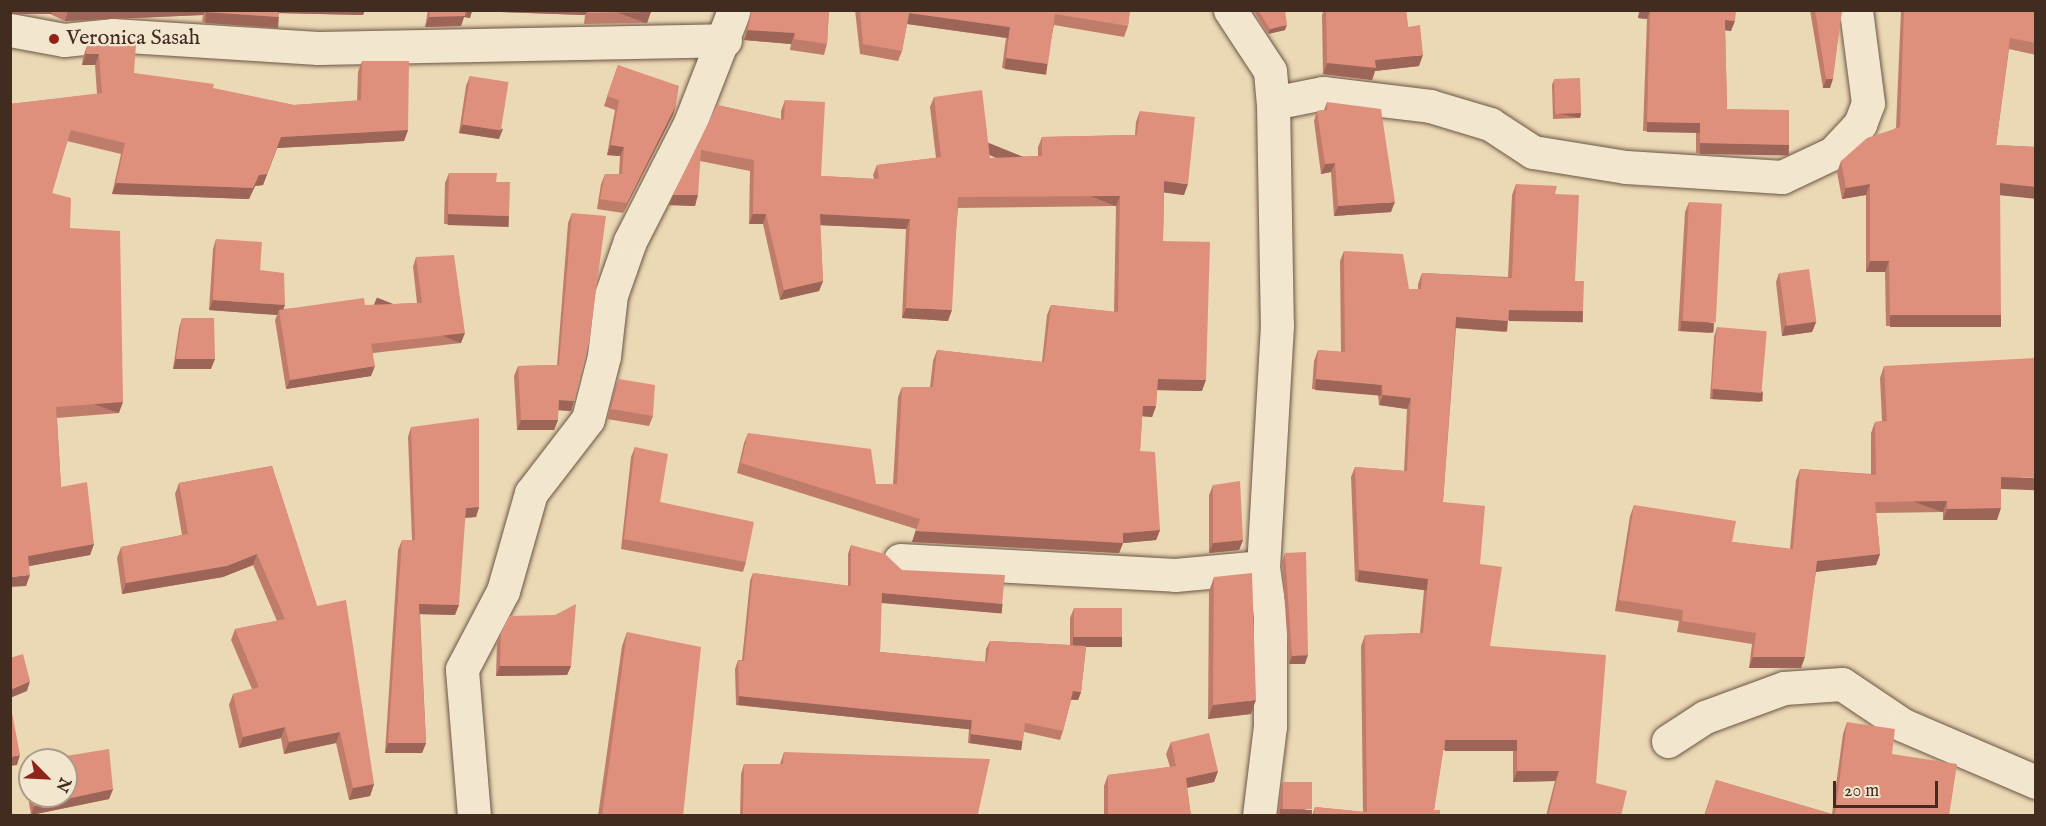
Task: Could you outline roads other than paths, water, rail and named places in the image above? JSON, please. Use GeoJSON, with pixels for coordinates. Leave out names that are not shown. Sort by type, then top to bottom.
{"type":"FeatureCollection","features":[{"type":"Feature","properties":{"kind":"street"},"geometry":{"type":"LineString","coordinates":[[1230,10],[1270,71],[1273,103],[1277,325],[1263,567],[1270,616],[1270,726],[1259,816]]}},
{"type":"Feature","properties":{"kind":"street"},"geometry":{"type":"LineString","coordinates":[[1273,103],[1323,93],[1430,106],[1490,124],[1533,152],[1626,167],[1782,177],[1833,153],[1860,124],[1868,103],[1856,10]]}},
{"type":"Feature","properties":{"kind":"street"},"geometry":{"type":"LineString","coordinates":[[10,30],[64,40],[112,35],[318,48],[730,25],[630,241],[611,295],[604,356],[588,419],[531,493],[503,591],[462,669],[474,816]]}},
{"type":"Feature","properties":{"kind":"street"},"geometry":{"type":"LineString","coordinates":[[900,560],[1174,575],[1263,567]]}},
{"type":"Feature","properties":{"kind":"street"},"geometry":{"type":"LineString","coordinates":[[1668,741],[1705,717],[1784,688],[1842,684],[1904,725],[2036,782]]}},
{"type":"Feature","properties":{"kind":"place","name":"Veronica Sasah"},"geometry":{"type":"Point","coordinates":[54,39]}}]}
